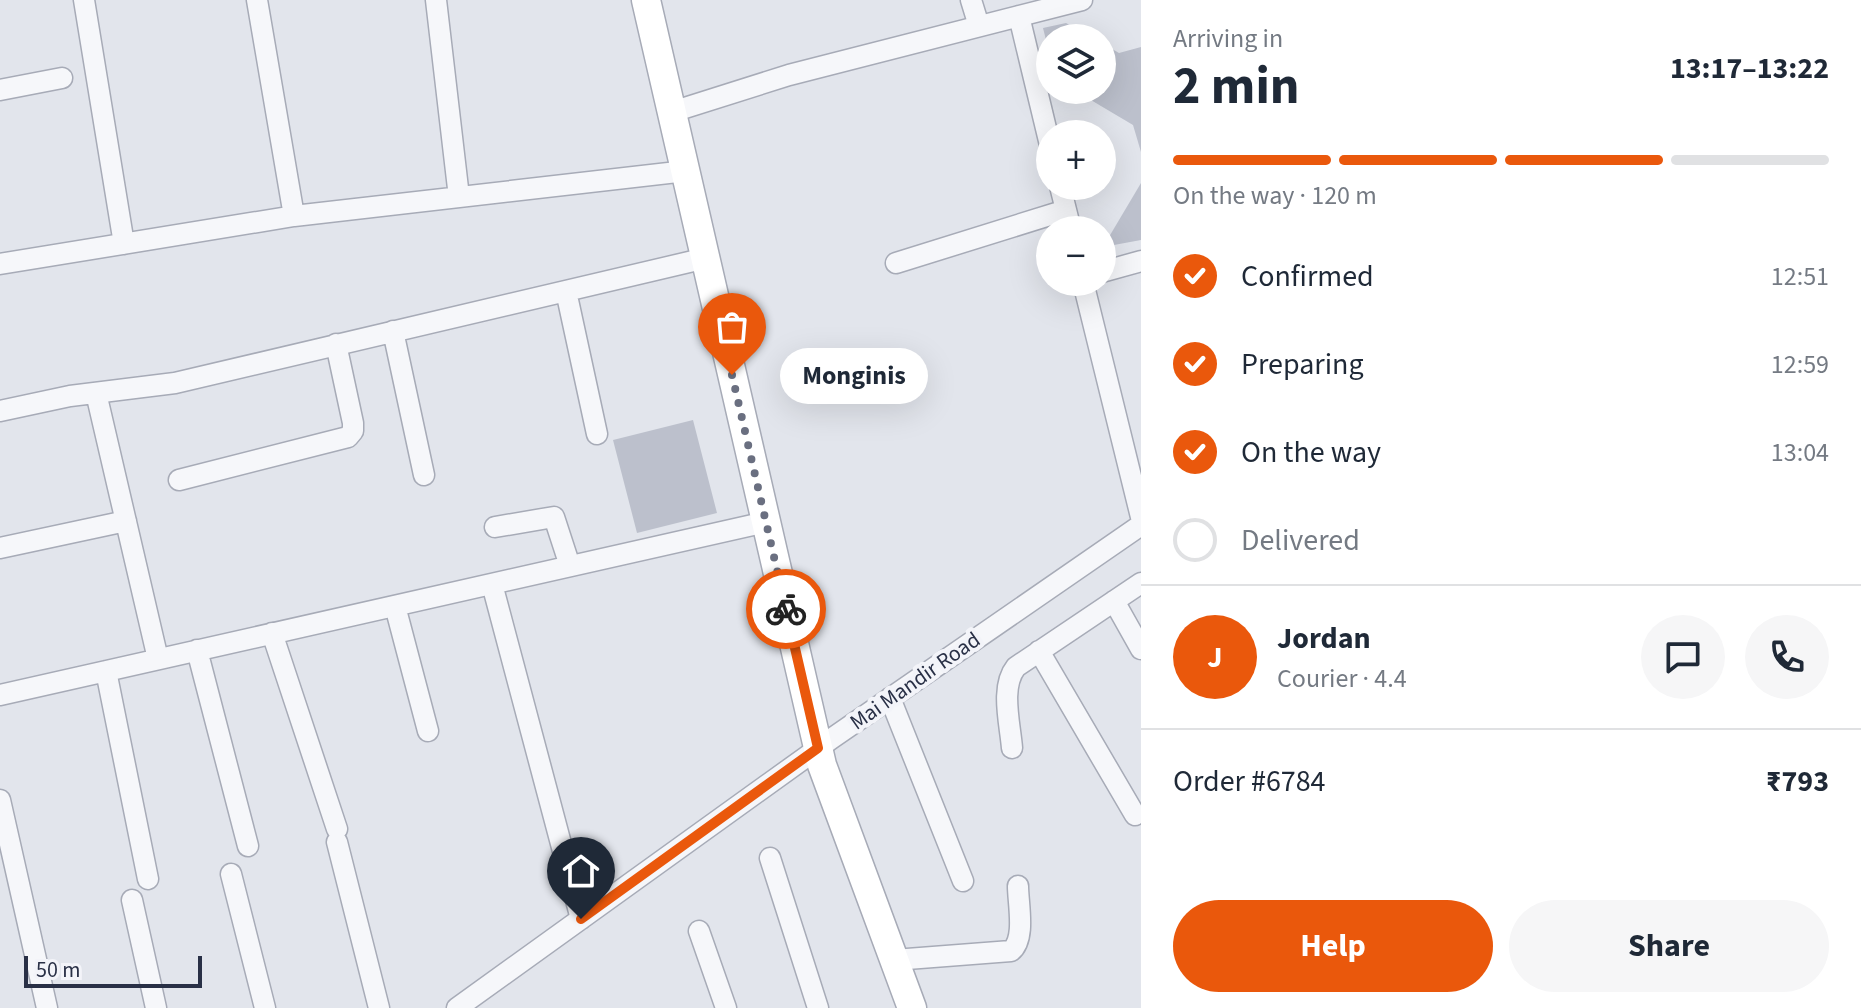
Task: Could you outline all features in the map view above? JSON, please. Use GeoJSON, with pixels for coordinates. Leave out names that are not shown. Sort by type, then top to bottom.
{"type":"FeatureCollection","features":[{"type":"Feature","properties":{"kind":"main road"},"geometry":{"type":"LineString","coordinates":[[646,0],[822,765],[912,1008]]}},
{"type":"Feature","properties":{"kind":"street"},"geometry":{"type":"LineString","coordinates":[[84,0],[124,244]]}},
{"type":"Feature","properties":{"kind":"street"},"geometry":{"type":"LineString","coordinates":[[257,0],[294,216]]}},
{"type":"Feature","properties":{"kind":"street"},"geometry":{"type":"LineString","coordinates":[[436,0],[459,197]]}},
{"type":"Feature","properties":{"kind":"street"},"geometry":{"type":"LineString","coordinates":[[971,0],[979,26]]}},
{"type":"Feature","properties":{"kind":"street"},"geometry":{"type":"LineString","coordinates":[[672,112],[789,75],[1082,0]]}},
{"type":"Feature","properties":{"kind":"street"},"geometry":{"type":"LineString","coordinates":[[1019,16],[1044,120]]}},
{"type":"Feature","properties":{"kind":"street"},"geometry":{"type":"LineString","coordinates":[[0,90],[62,78]]}},
{"type":"Feature","properties":{"kind":"street"},"geometry":{"type":"LineString","coordinates":[[0,264],[294,216],[686,171]]}},
{"type":"Feature","properties":{"kind":"street"},"geometry":{"type":"LineString","coordinates":[[896,263],[1036,228]]}},
{"type":"Feature","properties":{"kind":"street"},"geometry":{"type":"LineString","coordinates":[[0,411],[96,393],[175,383],[706,258]]}},
{"type":"Feature","properties":{"kind":"street"},"geometry":{"type":"LineString","coordinates":[[1116,268],[1141,261]]}},
{"type":"Feature","properties":{"kind":"street"},"geometry":{"type":"LineString","coordinates":[[566,291],[597,434]]}},
{"type":"Feature","properties":{"kind":"street"},"geometry":{"type":"LineString","coordinates":[[1086,296],[1141,517]]}},
{"type":"Feature","properties":{"kind":"street"},"geometry":{"type":"LineString","coordinates":[[393,331],[424,475]]}},
{"type":"Feature","properties":{"kind":"street"},"geometry":{"type":"LineString","coordinates":[[179,480],[348,437],[353,431],[353,423],[336,344]]}},
{"type":"Feature","properties":{"kind":"street"},"geometry":{"type":"LineString","coordinates":[[96,393],[158,659]]}},
{"type":"Feature","properties":{"kind":"street"},"geometry":{"type":"LineString","coordinates":[[495,527],[554,517],[570,566]]}},
{"type":"Feature","properties":{"kind":"street"},"geometry":{"type":"LineString","coordinates":[[0,548],[126,521]]}},
{"type":"Feature","properties":{"kind":"street"},"geometry":{"type":"LineString","coordinates":[[0,695],[766,522]]}},
{"type":"Feature","properties":{"kind":"street","name":"Mai Mandir Road"},"geometry":{"type":"LineString","coordinates":[[457,1008],[818,748],[1141,525]]}},
{"type":"Feature","properties":{"kind":"street"},"geometry":{"type":"LineString","coordinates":[[1012,748],[1007,688],[1010,674],[1141,583]]}},
{"type":"Feature","properties":{"kind":"street"},"geometry":{"type":"LineString","coordinates":[[492,584],[581,919]]}},
{"type":"Feature","properties":{"kind":"street"},"geometry":{"type":"LineString","coordinates":[[1114,601],[1141,649]]}},
{"type":"Feature","properties":{"kind":"street"},"geometry":{"type":"LineString","coordinates":[[395,606],[428,731]]}},
{"type":"Feature","properties":{"kind":"street"},"geometry":{"type":"LineString","coordinates":[[272,633],[337,836],[379,1008]]}},
{"type":"Feature","properties":{"kind":"street"},"geometry":{"type":"LineString","coordinates":[[197,650],[248,846]]}},
{"type":"Feature","properties":{"kind":"street"},"geometry":{"type":"LineString","coordinates":[[1039,651],[1135,815]]}},
{"type":"Feature","properties":{"kind":"street"},"geometry":{"type":"LineString","coordinates":[[106,671],[148,879]]}},
{"type":"Feature","properties":{"kind":"street"},"geometry":{"type":"LineString","coordinates":[[890,698],[963,881]]}},
{"type":"Feature","properties":{"kind":"street"},"geometry":{"type":"LineString","coordinates":[[0,800],[47,1008]]}},
{"type":"Feature","properties":{"kind":"street"},"geometry":{"type":"LineString","coordinates":[[770,858],[818,1008]]}},
{"type":"Feature","properties":{"kind":"street"},"geometry":{"type":"LineString","coordinates":[[231,874],[265,1008]]}},
{"type":"Feature","properties":{"kind":"street"},"geometry":{"type":"LineString","coordinates":[[894,960],[1011,951],[1019,938],[1018,886]]}},
{"type":"Feature","properties":{"kind":"street"},"geometry":{"type":"LineString","coordinates":[[132,900],[156,1008]]}},
{"type":"Feature","properties":{"kind":"street"},"geometry":{"type":"LineString","coordinates":[[699,931],[726,1008]]}},
{"type":"Feature","properties":{"kind":"building"},"geometry":{"type":"Polygon","coordinates":[[[1141,47],[1141,152],[1133,125],[1098,104],[1116,104],[1116,51],[1141,47]]]}},
{"type":"Feature","properties":{"kind":"building"},"geometry":{"type":"Polygon","coordinates":[[[1141,183],[1141,240],[1116,245],[1116,225],[1141,183]]]}},
{"type":"Feature","properties":{"kind":"building"},"geometry":{"type":"Polygon","coordinates":[[[693,420],[717,513],[637,533],[613,440],[693,420]]]}},
{"type":"Feature","properties":{"kind":"way so far"},"geometry":{"type":"LineString","coordinates":[[732,375],[786,609]]}},
{"type":"Feature","properties":{"kind":"place","name":"Monginis"},"geometry":{"type":"Point","coordinates":[732,375]}},
{"type":"Feature","properties":{"kind":"route"},"geometry":{"type":"LineString","coordinates":[[581,919],[818,748],[786,609]]}}]}
